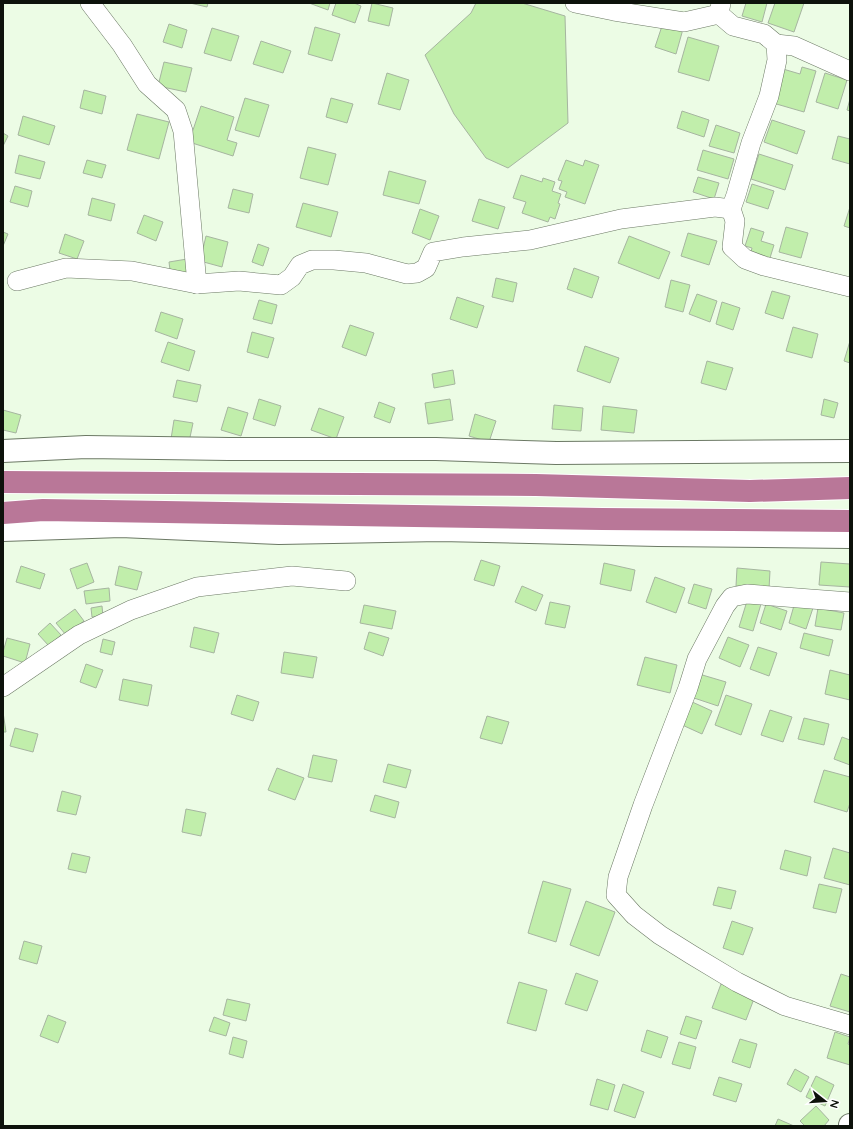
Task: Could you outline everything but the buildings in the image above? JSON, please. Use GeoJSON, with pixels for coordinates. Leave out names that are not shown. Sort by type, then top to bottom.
{"type":"FeatureCollection","features":[{"type":"Feature","properties":{"kind":"highway"},"geometry":{"type":"LineString","coordinates":[[3,482],[536,485],[750,491],[850,488]]}},
{"type":"Feature","properties":{"kind":"highway"},"geometry":{"type":"LineString","coordinates":[[3,513],[43,510],[586,519],[850,521]]}},
{"type":"Feature","properties":{"kind":"street"},"geometry":{"type":"LineString","coordinates":[[90,3],[122,45],[147,84],[176,110],[183,131],[197,284]]}},
{"type":"Feature","properties":{"kind":"street"},"geometry":{"type":"LineString","coordinates":[[575,3],[684,22],[720,9],[733,26],[764,34],[776,44],[794,46],[850,71]]}},
{"type":"Feature","properties":{"kind":"street"},"geometry":{"type":"LineString","coordinates":[[776,44],[777,60],[769,96],[731,209],[735,221],[732,247],[745,259],[764,266],[850,287]]}},
{"type":"Feature","properties":{"kind":"street"},"geometry":{"type":"LineString","coordinates":[[17,281],[66,268],[132,271],[197,284],[239,281],[281,285],[292,277],[300,265],[312,260],[334,260],[366,263],[407,274],[418,273],[426,268],[433,252],[463,247],[530,240],[621,220],[715,207],[731,209]]}},
{"type":"Feature","properties":{"kind":"street"},"geometry":{"type":"LineString","coordinates":[[3,451],[86,446],[229,449],[436,449],[556,453],[850,451]]}},
{"type":"Feature","properties":{"kind":"street"},"geometry":{"type":"LineString","coordinates":[[3,530],[122,526],[279,533],[440,530],[658,535],[850,537]]}},
{"type":"Feature","properties":{"kind":"street"},"geometry":{"type":"LineString","coordinates":[[3,687],[79,635],[132,610],[197,588],[292,576],[346,581]]}},
{"type":"Feature","properties":{"kind":"street"},"geometry":{"type":"LineString","coordinates":[[850,602],[747,594],[732,597],[697,659],[688,688],[642,805],[618,877],[616,895],[634,915],[660,935],[692,956],[737,982],[786,1006],[850,1026]]}}]}
